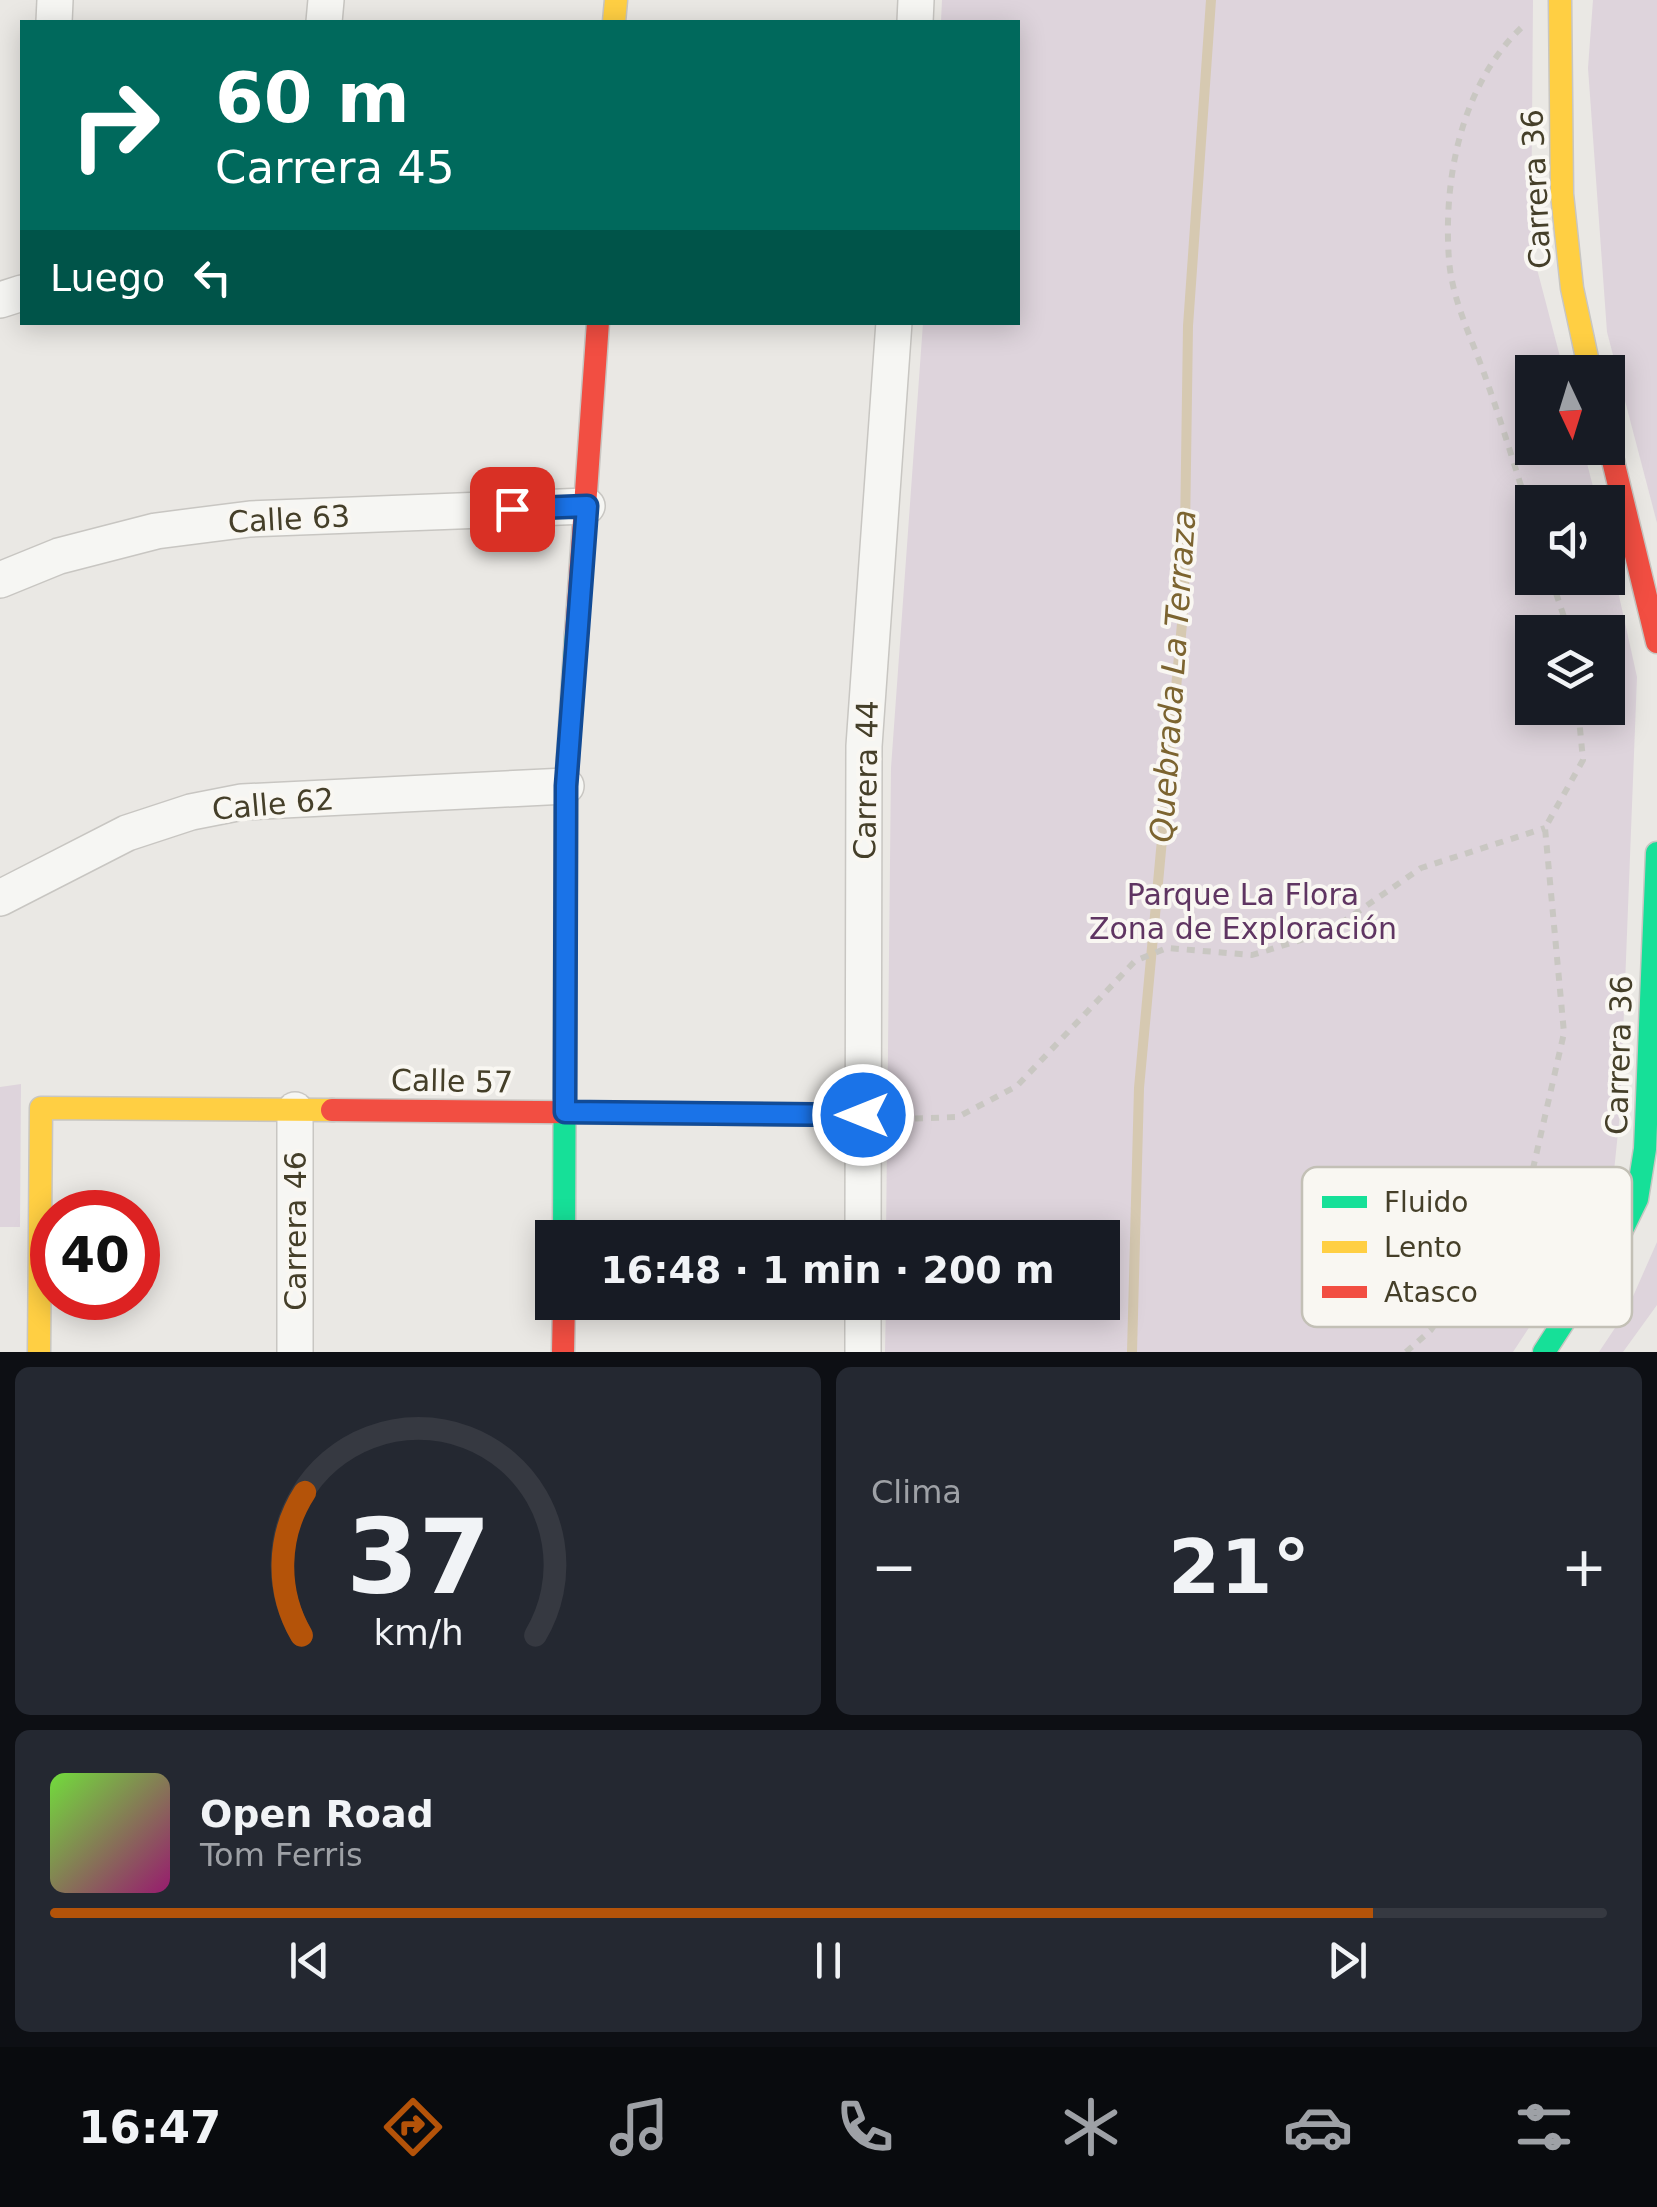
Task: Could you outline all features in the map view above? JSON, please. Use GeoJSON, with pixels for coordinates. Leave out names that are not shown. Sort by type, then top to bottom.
{"type":"FeatureCollection","features":[{"type":"Feature","properties":{"kind":"street","name":"Carrera 36"},"geometry":{"type":"LineString","coordinates":[[1560,2],[1562,194],[1572,288],[1586,355]]}},
{"type":"Feature","properties":{"kind":"street"},"geometry":{"type":"LineString","coordinates":[[564,1220],[566,786],[598,325]]}},
{"type":"Feature","properties":{"kind":"street","name":"Carrera 44"},"geometry":{"type":"LineString","coordinates":[[863,1220],[864,746],[894,325]]}},
{"type":"Feature","properties":{"kind":"street"},"geometry":{"type":"LineString","coordinates":[[1614,465],[1657,642]]}},
{"type":"Feature","properties":{"kind":"street","name":"Calle 63"},"geometry":{"type":"LineString","coordinates":[[0,580],[59,556],[156,531],[250,519],[587,506]]}},
{"type":"Feature","properties":{"kind":"street","name":"Calle 62"},"geometry":{"type":"LineString","coordinates":[[0,898],[127,833],[190,812],[242,802],[566,786]]}},
{"type":"Feature","properties":{"kind":"street","name":"Carrera 36"},"geometry":{"type":"LineString","coordinates":[[1632,1210],[1645,1149],[1657,853]]}},
{"type":"Feature","properties":{"kind":"street","name":"Calle 57"},"geometry":{"type":"LineString","coordinates":[[39,1352],[41,1108],[863,1115]]}},
{"type":"Feature","properties":{"kind":"street","name":"Carrera 46"},"geometry":{"type":"LineString","coordinates":[[295,1110],[295,1352]]}},
{"type":"Feature","properties":{"kind":"street"},"geometry":{"type":"LineString","coordinates":[[563,1352],[564,1320]]}},
{"type":"Feature","properties":{"kind":"street"},"geometry":{"type":"LineString","coordinates":[[862,1352],[863,1320]]}},
{"type":"Feature","properties":{"kind":"street","name":"Carrera 36"},"geometry":{"type":"LineString","coordinates":[[1544,1352],[1560,1327]]}},
{"type":"Feature","properties":{"kind":"path"},"geometry":{"type":"LineString","coordinates":[[1520,485],[1460,306],[1449,262],[1449,215],[1456,149],[1474,96],[1498,51],[1533,16],[1560,2]]}},
{"type":"Feature","properties":{"kind":"path"},"geometry":{"type":"LineString","coordinates":[[1533,1167],[1564,1033],[1544,828],[1584,760],[1580,725]]}},
{"type":"Feature","properties":{"kind":"path"},"geometry":{"type":"LineString","coordinates":[[863,1115],[915,1120],[958,1116],[1018,1086],[1135,962],[1167,948],[1252,956],[1330,931],[1421,868],[1544,828]]}},
{"type":"Feature","properties":{"kind":"path"},"geometry":{"type":"LineString","coordinates":[[1406,1352],[1432,1327]]}},
{"type":"Feature","properties":{"kind":"green space","name":"Parque La Flora Zona de Exploración"},"geometry":{"type":"Polygon","coordinates":[[[942,0],[1533,0],[1531,246],[1560,355],[1515,355],[1515,465],[1587,465],[1593,485],[1515,485],[1515,595],[1619,595],[1623,615],[1515,615],[1515,725],[1625,725],[1625,623],[1637,677],[1620,1113],[1614,1167],[1302,1167],[1302,1327],[1529,1327],[1513,1352],[885,1352],[886,1320],[1120,1320],[1120,1220],[886,1220],[891,768],[923,325],[1020,325],[1020,20],[941,20],[942,0]]]}},
{"type":"Feature","properties":{"kind":"green space"},"geometry":{"type":"Polygon","coordinates":[[[1593,0],[1657,0],[1657,523],[1625,401],[1625,355],[1613,355],[1607,332],[1588,68],[1593,0]]]}},
{"type":"Feature","properties":{"kind":"green space"},"geometry":{"type":"Polygon","coordinates":[[[21,1084],[20,1227],[0,1227],[0,1087],[21,1084]]]}},
{"type":"Feature","properties":{"kind":"green space"},"geometry":{"type":"Polygon","coordinates":[[[1657,1242],[1657,1305],[1623,1352],[1599,1352],[1616,1327],[1632,1327],[1632,1299],[1657,1242]]]}},
{"type":"Feature","properties":{"kind":"waterway","name":"Quebrada La Terraza"},"geometry":{"type":"LineString","coordinates":[[1132,1352],[1139,1088],[1184,602],[1188,326],[1211,0]]}},
{"type":"Feature","properties":{"kind":"traffic: fast"},"geometry":{"type":"LineString","coordinates":[[564,1220],[566,786],[576,634]]}},
{"type":"Feature","properties":{"kind":"traffic: fast"},"geometry":{"type":"LineString","coordinates":[[1632,1209],[1645,1149],[1657,853]]}},
{"type":"Feature","properties":{"kind":"traffic: fast"},"geometry":{"type":"LineString","coordinates":[[1544,1352],[1560,1327]]}},
{"type":"Feature","properties":{"kind":"traffic: slow"},"geometry":{"type":"LineString","coordinates":[[614,20],[616,0]]}},
{"type":"Feature","properties":{"kind":"traffic: slow"},"geometry":{"type":"LineString","coordinates":[[1560,0],[1562,194],[1572,288],[1586,355]]}},
{"type":"Feature","properties":{"kind":"traffic: slow"},"geometry":{"type":"LineString","coordinates":[[39,1352],[41,1108],[332,1110]]}},
{"type":"Feature","properties":{"kind":"traffic: jam"},"geometry":{"type":"LineString","coordinates":[[576,634],[598,325]]}},
{"type":"Feature","properties":{"kind":"traffic: jam"},"geometry":{"type":"LineString","coordinates":[[1614,465],[1657,642]]}},
{"type":"Feature","properties":{"kind":"traffic: jam"},"geometry":{"type":"LineString","coordinates":[[332,1110],[863,1115]]}},
{"type":"Feature","properties":{"kind":"traffic: jam"},"geometry":{"type":"LineString","coordinates":[[563,1352],[564,1320]]}},
{"type":"Feature","properties":{"kind":"route"},"geometry":{"type":"LineString","coordinates":[[512,509],[587,506],[566,786],[565,1112],[863,1115]]}}]}
